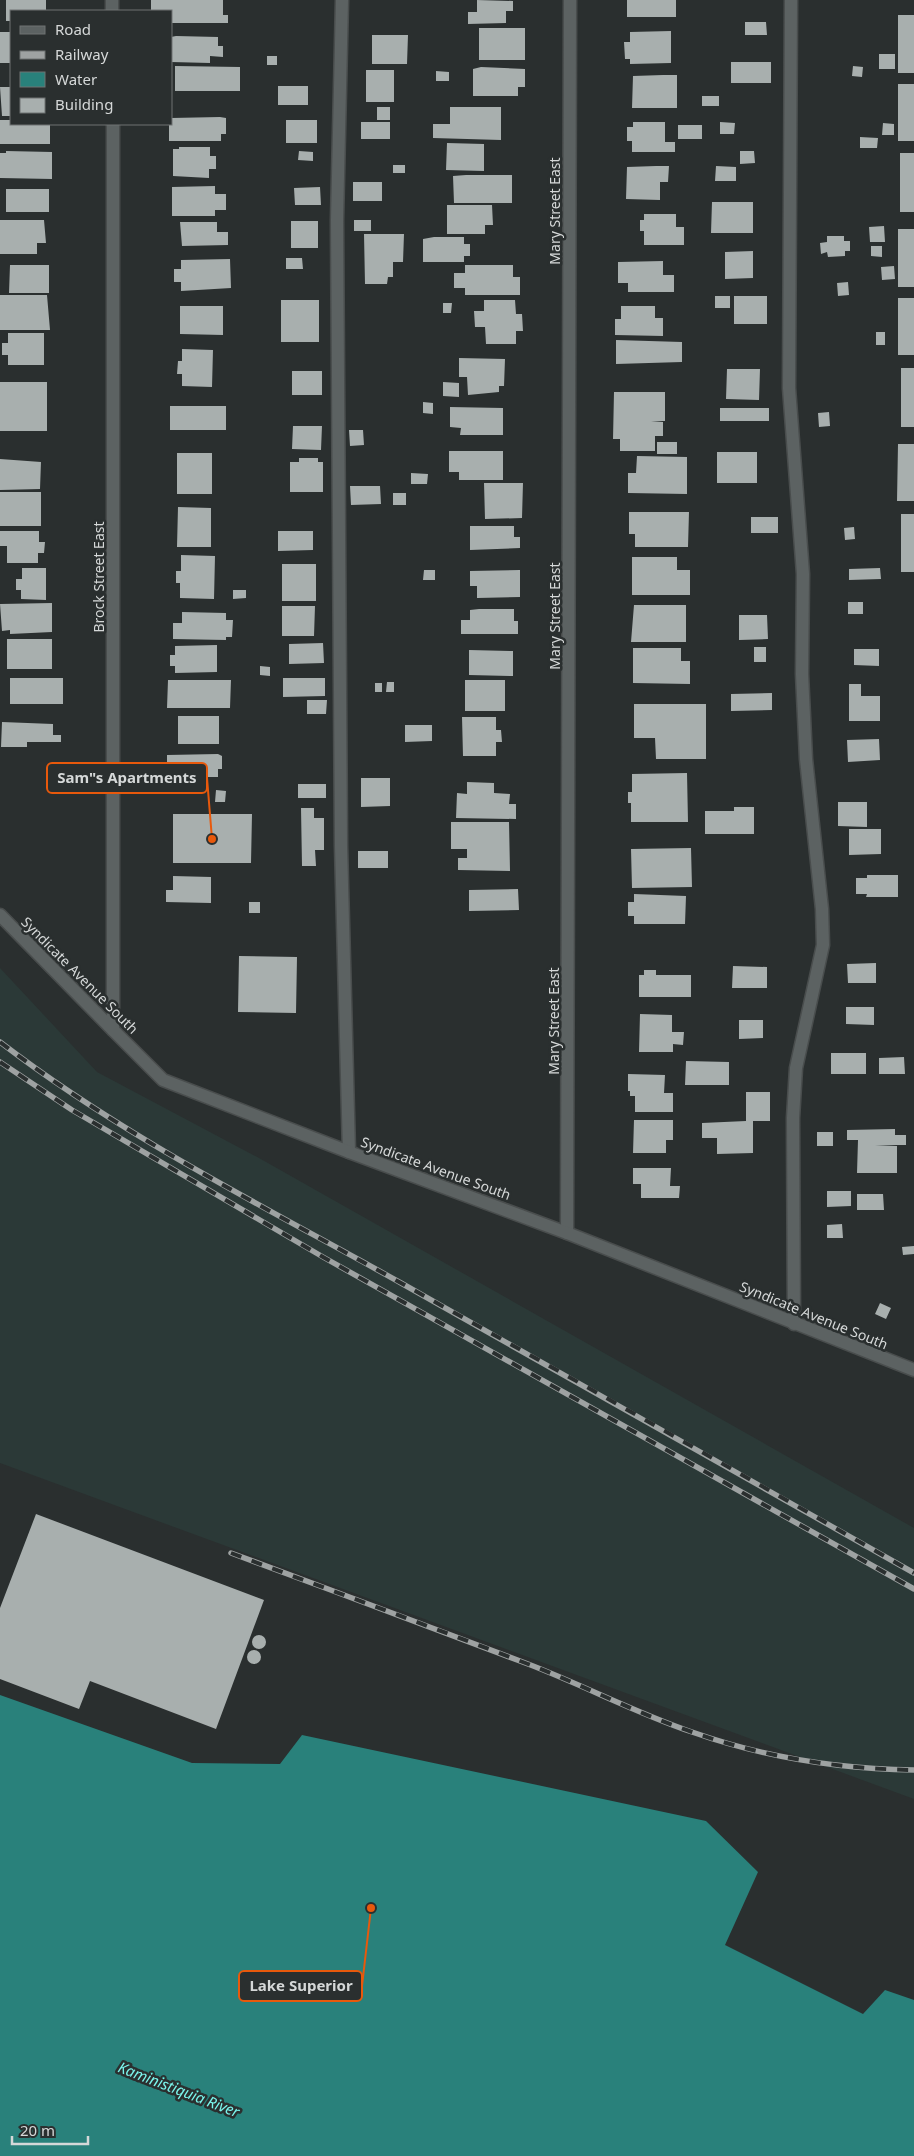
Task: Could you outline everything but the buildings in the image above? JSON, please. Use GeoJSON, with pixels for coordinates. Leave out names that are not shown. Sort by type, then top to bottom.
{"type":"FeatureCollection","features":[{"type":"Feature","properties":{"kind":"street"},"geometry":{"type":"LineString","coordinates":[[342,0],[337,220],[340,832],[349,1152]]}},
{"type":"Feature","properties":{"kind":"street","name":"Mary Street East"},"geometry":{"type":"LineString","coordinates":[[567,1232],[570,0]]}},
{"type":"Feature","properties":{"kind":"street"},"geometry":{"type":"LineString","coordinates":[[791,0],[789,388],[803,574],[802,674],[806,759],[822,909],[823,945],[796,1068],[793,1118],[794,1324]]}},
{"type":"Feature","properties":{"kind":"street","name":"Brock Street East"},"geometry":{"type":"LineString","coordinates":[[112,125],[113,1030]]}},
{"type":"Feature","properties":{"kind":"street","name":"Syndicate Avenue South"},"geometry":{"type":"LineString","coordinates":[[0,915],[163,1080],[349,1152],[567,1232],[794,1324],[914,1370]]}},
{"type":"Feature","properties":{"kind":"shaded area"},"geometry":{"type":"Polygon","coordinates":[[[0,968],[97,1072],[259,1158],[914,1528],[914,1799],[0,1463],[0,968]]]}},
{"type":"Feature","properties":{"kind":"water","name":"Kaministiquia River"},"geometry":{"type":"Polygon","coordinates":[[[0,1695],[192,1763],[280,1764],[302,1735],[706,1821],[758,1872],[725,1945],[863,2014],[885,1990],[914,2000],[914,2156],[0,2156],[0,1695]]]}},
{"type":"Feature","properties":{"kind":"railway"},"geometry":{"type":"LineString","coordinates":[[0,1042],[47,1077],[196,1170],[722,1463],[914,1573]]}},
{"type":"Feature","properties":{"kind":"railway"},"geometry":{"type":"LineString","coordinates":[[0,1062],[72,1110],[323,1257],[914,1589]]}},
{"type":"Feature","properties":{"kind":"railway"},"geometry":{"type":"LineString","coordinates":[[231,1553],[528,1664],[650,1716],[719,1741],[801,1760],[858,1767],[914,1770]]}},
{"type":"Feature","properties":{"kind":"place","name":"Sam\"s Apartments"},"geometry":{"type":"Point","coordinates":[212,839]}},
{"type":"Feature","properties":{"kind":"place","name":"Lake Superior"},"geometry":{"type":"Point","coordinates":[371,1908]}}]}
